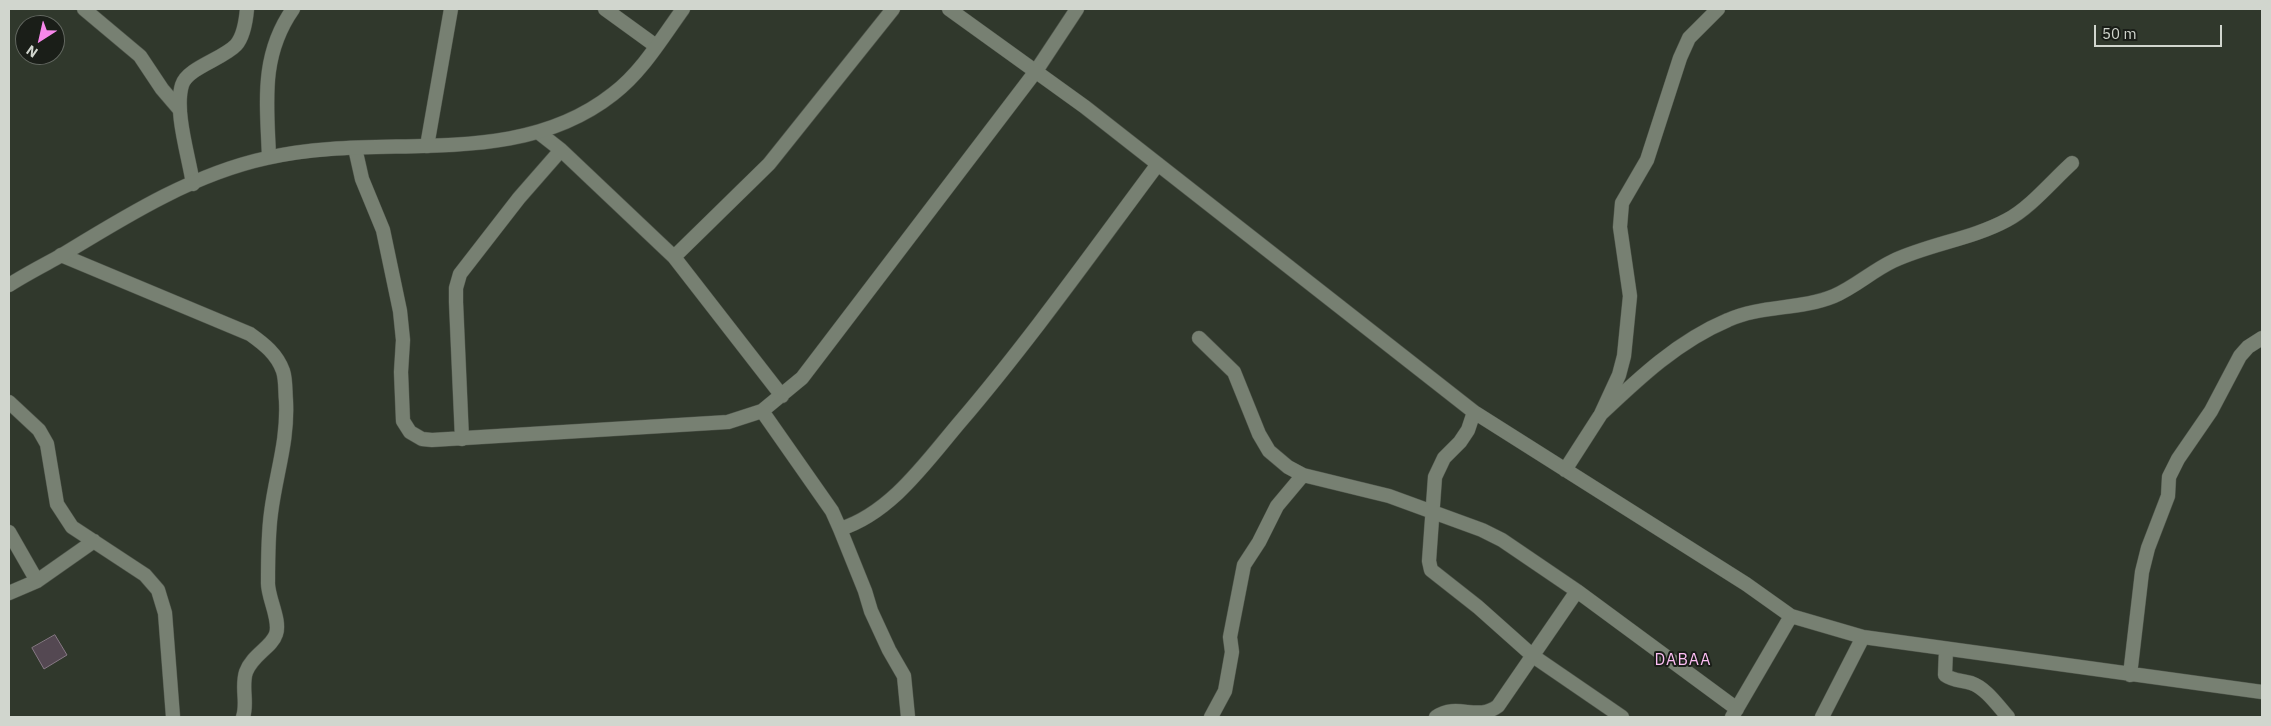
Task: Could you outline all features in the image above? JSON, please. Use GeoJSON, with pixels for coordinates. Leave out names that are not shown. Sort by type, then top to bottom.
{"type":"FeatureCollection","features":[{"type":"Feature","properties":{"kind":"street"},"geometry":{"type":"LineString","coordinates":[[84,9],[140,56],[162,89],[180,110]]}},
{"type":"Feature","properties":{"kind":"street"},"geometry":{"type":"LineString","coordinates":[[193,184],[180,110],[182,84],[193,72],[225,54],[237,44],[246,24],[247,9]]}},
{"type":"Feature","properties":{"kind":"street"},"geometry":{"type":"LineString","coordinates":[[269,157],[266,86],[269,64],[275,39],[293,9]]}},
{"type":"Feature","properties":{"kind":"street"},"geometry":{"type":"LineString","coordinates":[[427,146],[451,9]]}},
{"type":"Feature","properties":{"kind":"street"},"geometry":{"type":"LineString","coordinates":[[605,9],[656,46]]}},
{"type":"Feature","properties":{"kind":"street"},"geometry":{"type":"LineString","coordinates":[[9,285],[124,216],[225,169],[296,152],[457,145],[519,137],[558,127],[578,117],[614,94],[656,46],[683,9]]}},
{"type":"Feature","properties":{"kind":"street"},"geometry":{"type":"LineString","coordinates":[[674,256],[769,164],[893,9]]}},
{"type":"Feature","properties":{"kind":"street"},"geometry":{"type":"LineString","coordinates":[[950,9],[1036,71],[1158,164],[1474,412],[1746,584],[1791,616],[1863,637],[2262,692]]}},
{"type":"Feature","properties":{"kind":"street"},"geometry":{"type":"LineString","coordinates":[[356,148],[362,179],[384,230],[400,311],[403,340],[401,372],[403,421],[410,432],[422,438],[432,440],[728,422],[762,410],[782,396],[802,378],[1036,71],[1077,9]]}},
{"type":"Feature","properties":{"kind":"street"},"geometry":{"type":"LineString","coordinates":[[1565,470],[1601,414],[1624,356],[1630,296],[1620,228],[1622,203],[1647,160],[1680,58],[1689,38],[1718,9]]}},
{"type":"Feature","properties":{"kind":"street"},"geometry":{"type":"LineString","coordinates":[[538,132],[560,150],[674,256],[782,396]]}},
{"type":"Feature","properties":{"kind":"street"},"geometry":{"type":"LineString","coordinates":[[462,438],[456,302],[456,288],[460,274],[518,198],[560,150]]}},
{"type":"Feature","properties":{"kind":"street"},"geometry":{"type":"LineString","coordinates":[[1601,414],[1641,376],[1684,343],[1719,324],[1757,310],[1800,305],[1834,296],[1891,262],[2001,223],[2018,212],[2072,163]]}},
{"type":"Feature","properties":{"kind":"street"},"geometry":{"type":"LineString","coordinates":[[840,529],[858,524],[908,483],[1008,366],[1158,164]]}},
{"type":"Feature","properties":{"kind":"street"},"geometry":{"type":"LineString","coordinates":[[61,255],[250,334],[266,345],[282,369],[285,379],[287,422],[283,455],[271,513],[267,584],[277,626],[276,634],[250,663],[246,673],[244,684],[245,711],[243,717]]}},
{"type":"Feature","properties":{"kind":"street"},"geometry":{"type":"LineString","coordinates":[[1199,338],[1234,372],[1259,434],[1269,451],[1288,467],[1303,475],[1389,496],[1502,540],[1577,591],[1735,713],[1791,616]]}},
{"type":"Feature","properties":{"kind":"street"},"geometry":{"type":"LineString","coordinates":[[2130,675],[2142,572],[2148,548],[2168,496],[2170,478],[2178,459],[2211,411],[2240,356],[2248,347],[2262,338]]}},
{"type":"Feature","properties":{"kind":"street"},"geometry":{"type":"LineString","coordinates":[[9,402],[39,430],[47,444],[57,504],[72,528],[145,575],[158,590],[165,614],[173,717]]}},
{"type":"Feature","properties":{"kind":"street"},"geometry":{"type":"LineString","coordinates":[[762,410],[832,510],[865,591],[870,611],[904,676],[908,717]]}},
{"type":"Feature","properties":{"kind":"street"},"geometry":{"type":"LineString","coordinates":[[1474,412],[1468,430],[1460,442],[1444,458],[1435,477],[1432,491],[1431,570],[1478,607],[1533,656],[1622,717]]}},
{"type":"Feature","properties":{"kind":"street"},"geometry":{"type":"LineString","coordinates":[[1211,717],[1225,691],[1232,652],[1230,637],[1244,565],[1259,542],[1277,506],[1303,475]]}},
{"type":"Feature","properties":{"kind":"street"},"geometry":{"type":"LineString","coordinates":[[9,532],[37,581]]}},
{"type":"Feature","properties":{"kind":"street"},"geometry":{"type":"LineString","coordinates":[[9,593],[37,581],[94,542]]}},
{"type":"Feature","properties":{"kind":"street"},"geometry":{"type":"LineString","coordinates":[[1436,717],[1443,713],[1458,710],[1478,714],[1489,712],[1498,706],[1577,591]]}},
{"type":"Feature","properties":{"kind":"street"},"geometry":{"type":"LineString","coordinates":[[1822,717],[1863,637]]}},
{"type":"Feature","properties":{"kind":"street"},"geometry":{"type":"LineString","coordinates":[[1946,648],[1945,675],[1951,680],[1972,683],[1981,688],[2008,717]]}},
{"type":"Feature","properties":{"kind":"building"},"geometry":{"type":"Polygon","coordinates":[[[55,635],[67,655],[44,669],[32,648],[55,635]]]}},
{"type":"Feature","properties":{"kind":"district","name":"DABAA"},"geometry":{"type":"Point","coordinates":[1683,660]}}]}
